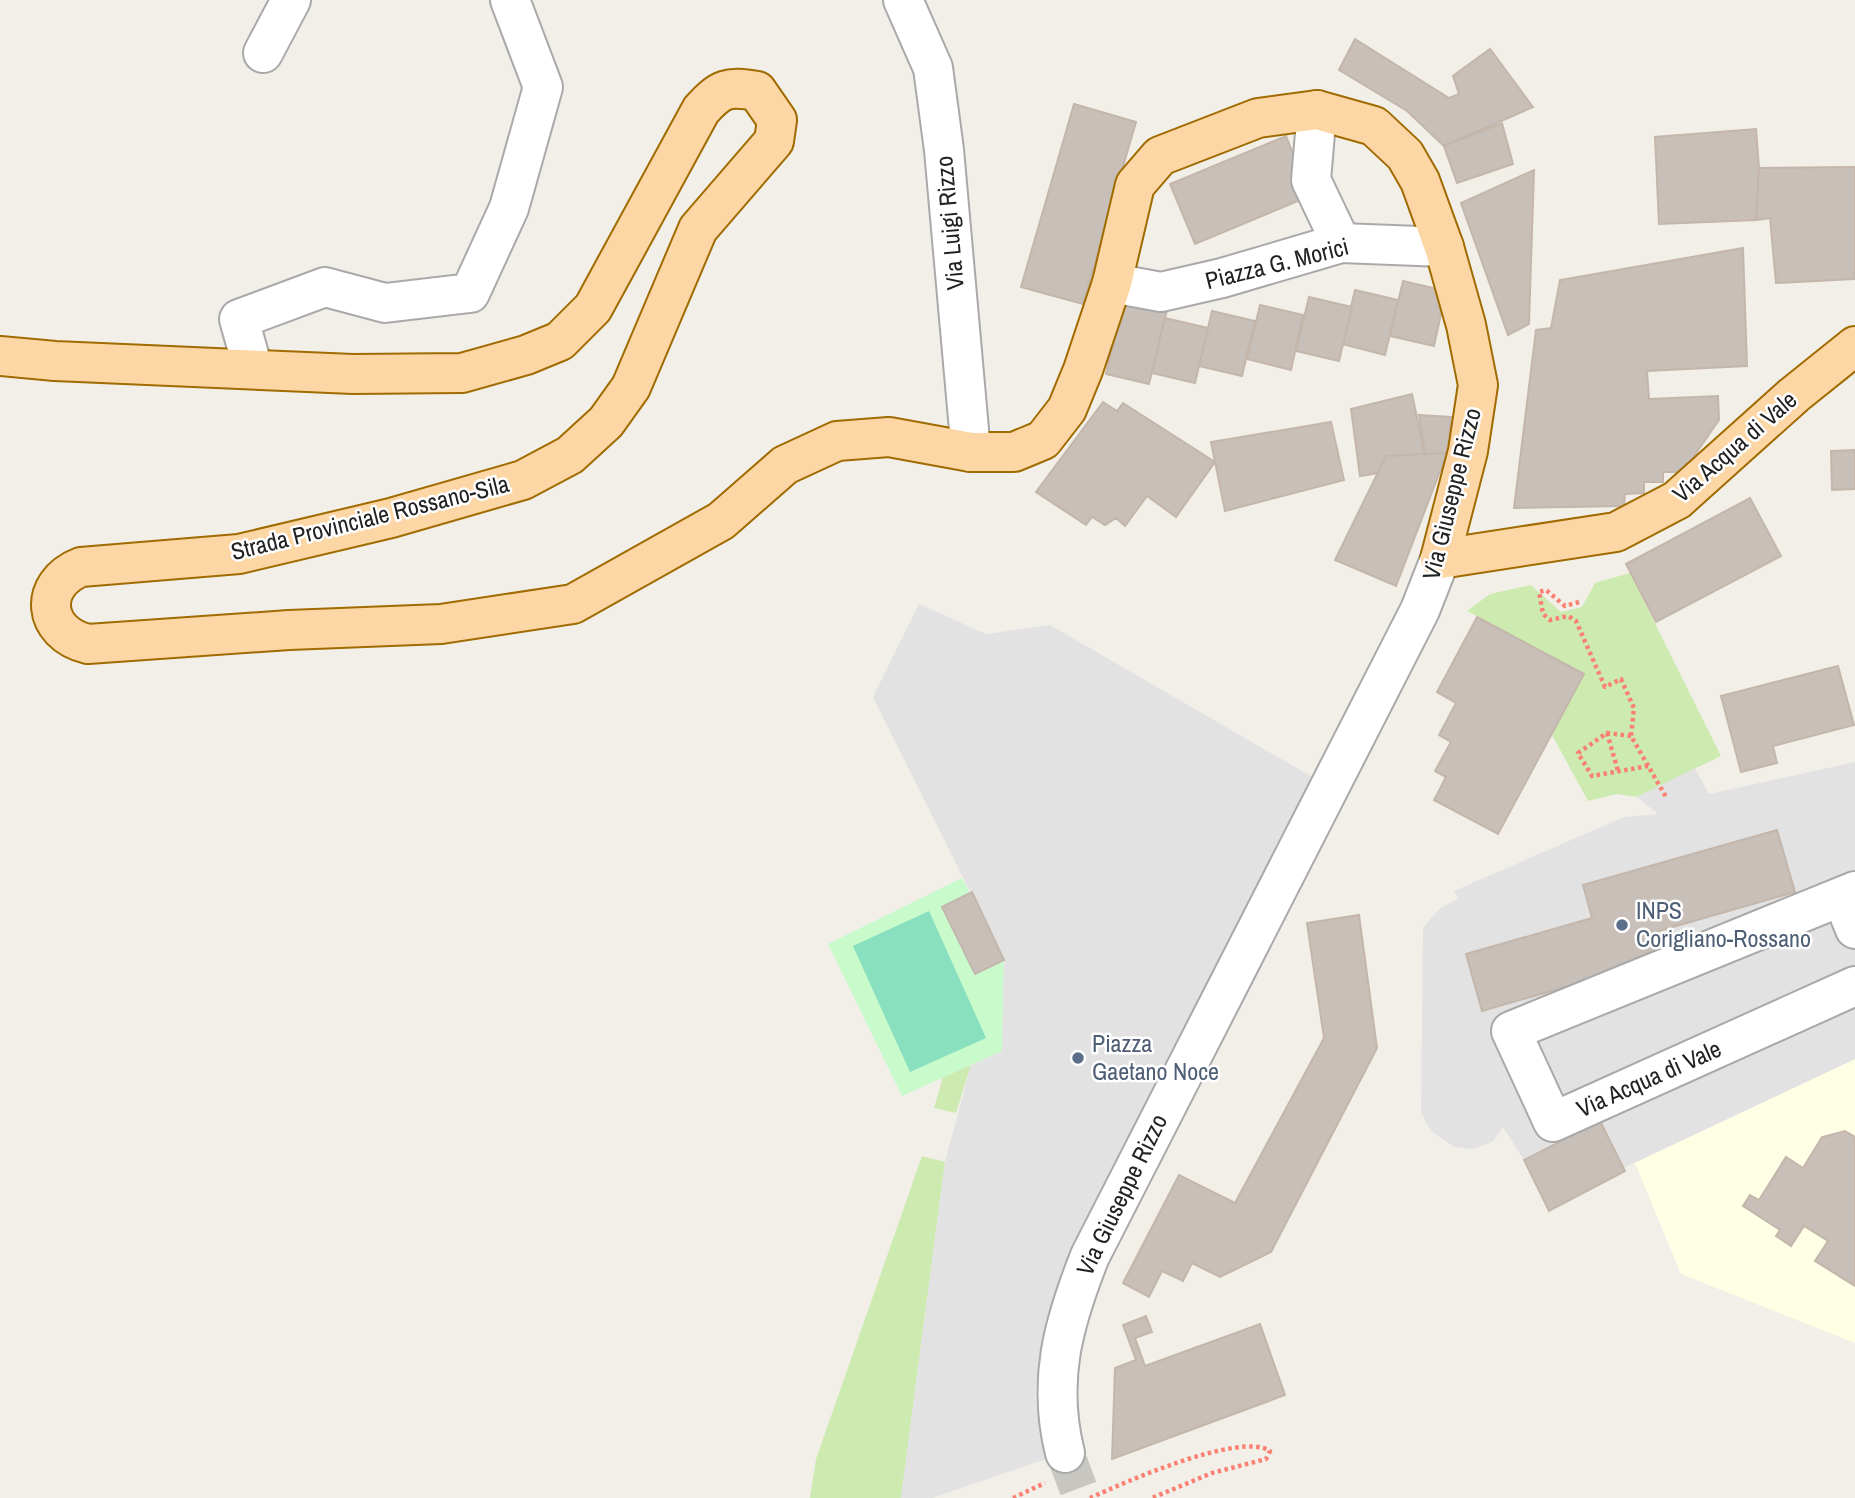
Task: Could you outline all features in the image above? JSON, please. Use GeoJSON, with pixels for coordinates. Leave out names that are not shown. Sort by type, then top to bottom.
{"type":"FeatureCollection","features":[{"type":"Feature","properties":{"kind":"main road","name":"Strada Provinciale Rossano-Sila"},"geometry":{"type":"LineString","coordinates":[[0,356],[55,361],[353,374],[462,373],[526,355],[560,341],[593,308],[701,110],[717,93],[733,87],[757,91],[767,102],[777,120],[774,141],[698,229],[631,387],[606,422],[570,455],[523,480],[390,518],[239,554],[82,567],[60,579],[54,590],[52,614],[57,626],[75,641],[88,644],[289,630],[441,624],[573,604],[721,521],[785,465],[837,441],[890,437],[971,452]]}},
{"type":"Feature","properties":{"kind":"main road","name":"Via Giuseppe Rizzo"},"geometry":{"type":"LineString","coordinates":[[971,452],[1014,452],[1043,440],[1067,409],[1112,284],[1135,186],[1160,156],[1258,118],[1317,110],[1374,126],[1405,155],[1420,181],[1444,247],[1466,325],[1478,386],[1468,451],[1440,559]]}},
{"type":"Feature","properties":{"kind":"main road","name":"Via Acqua di Vale"},"geometry":{"type":"LineString","coordinates":[[1440,559],[1616,532],[1677,500],[1794,395],[1855,346]]}},
{"type":"Feature","properties":{"kind":"street"},"geometry":{"type":"LineString","coordinates":[[262,53],[290,0]]}},
{"type":"Feature","properties":{"kind":"street"},"geometry":{"type":"LineString","coordinates":[[253,369],[239,319],[325,287],[385,303],[470,293],[509,208],[543,87],[510,0]]}},
{"type":"Feature","properties":{"kind":"street","name":"Via Luigi Rizzo"},"geometry":{"type":"LineString","coordinates":[[903,0],[933,68],[971,452]]}},
{"type":"Feature","properties":{"kind":"street"},"geometry":{"type":"LineString","coordinates":[[1317,110],[1311,180],[1341,243]]}},
{"type":"Feature","properties":{"kind":"street","name":"Piazza G. Morici"},"geometry":{"type":"LineString","coordinates":[[1112,284],[1161,292],[1222,278],[1341,243],[1444,247]]}},
{"type":"Feature","properties":{"kind":"street","name":"Via Giuseppe Rizzo"},"geometry":{"type":"LineString","coordinates":[[1059,1466],[1055,1389],[1072,1303],[1090,1256],[1420,610],[1440,559]]}},
{"type":"Feature","properties":{"kind":"street","name":"Via Acqua di Vale"},"geometry":{"type":"LineString","coordinates":[[1851,906],[1511,1031],[1553,1122],[1855,986]]}},
{"type":"Feature","properties":{"kind":"path"},"geometry":{"type":"LineString","coordinates":[[1579,603],[1565,606],[1546,590],[1539,592],[1543,614],[1550,620],[1568,616],[1576,621],[1605,687],[1621,679],[1634,708],[1631,736],[1666,797]]}},
{"type":"Feature","properties":{"kind":"path"},"geometry":{"type":"LineString","coordinates":[[1631,736],[1607,733],[1578,753],[1592,776],[1648,766]]}},
{"type":"Feature","properties":{"kind":"path"},"geometry":{"type":"LineString","coordinates":[[1607,733],[1618,771]]}},
{"type":"Feature","properties":{"kind":"path"},"geometry":{"type":"LineString","coordinates":[[1090,1498],[1196,1455],[1251,1447],[1264,1447],[1270,1451],[1266,1459],[1212,1473],[1152,1498]]}},
{"type":"Feature","properties":{"kind":"path"},"geometry":{"type":"LineString","coordinates":[[1013,1498],[1059,1466]]}},
{"type":"Feature","properties":{"kind":"shaded area","name":"Piazza Gaetano Noce"},"geometry":{"type":"Polygon","coordinates":[[[919,604],[986,634],[1050,625],[1314,778],[1135,1124],[1060,1279],[1045,1329],[1035,1392],[1037,1414],[1049,1458],[932,1498],[901,1498],[945,1162],[971,1065],[1002,1051],[1004,960],[873,697],[919,604]]]}},
{"type":"Feature","properties":{"kind":"shaded area"},"geometry":{"type":"Polygon","coordinates":[[[1855,762],[1855,1059],[1623,1168],[1599,1121],[1524,1160],[1503,1127],[1493,1141],[1474,1149],[1454,1147],[1431,1131],[1421,1113],[1423,928],[1440,908],[1458,899],[1454,891],[1624,817],[1658,814],[1637,797],[1695,768],[1709,794],[1855,762]]]}},
{"type":"Feature","properties":{"kind":"shaded area"},"geometry":{"type":"Polygon","coordinates":[[[1855,1059],[1855,1343],[1681,1274],[1635,1163],[1855,1059]]]}},
{"type":"Feature","properties":{"kind":"green space"},"geometry":{"type":"Polygon","coordinates":[[[1630,573],[1721,756],[1637,797],[1617,794],[1588,801],[1552,735],[1583,674],[1467,611],[1490,594],[1531,585],[1561,612],[1582,607],[1595,583],[1630,573]]]}},
{"type":"Feature","properties":{"kind":"green space"},"geometry":{"type":"Polygon","coordinates":[[[962,878],[1004,960],[1002,1051],[902,1096],[828,944],[962,878]]]}},
{"type":"Feature","properties":{"kind":"green space"},"geometry":{"type":"Polygon","coordinates":[[[929,911],[986,1038],[910,1072],[853,946],[929,911]]]}},
{"type":"Feature","properties":{"kind":"green space"},"geometry":{"type":"Polygon","coordinates":[[[971,1065],[956,1113],[934,1108],[943,1077],[971,1065]]]}},
{"type":"Feature","properties":{"kind":"green space"},"geometry":{"type":"Polygon","coordinates":[[[922,1156],[945,1162],[901,1498],[810,1498],[816,1459],[922,1156]]]}},
{"type":"Feature","properties":{"kind":"building"},"geometry":{"type":"Polygon","coordinates":[[[1355,39],[1449,98],[1459,94],[1453,76],[1490,49],[1533,107],[1444,146],[1407,111],[1339,70],[1355,39]]]}},
{"type":"Feature","properties":{"kind":"building"},"geometry":{"type":"Polygon","coordinates":[[[1074,104],[1136,122],[1083,304],[1021,287],[1074,104]]]}},
{"type":"Feature","properties":{"kind":"building"},"geometry":{"type":"Polygon","coordinates":[[[1502,123],[1513,164],[1457,183],[1444,146],[1502,123]]]}},
{"type":"Feature","properties":{"kind":"building"},"geometry":{"type":"Polygon","coordinates":[[[1756,129],[1759,168],[1756,220],[1659,224],[1655,137],[1756,129]]]}},
{"type":"Feature","properties":{"kind":"building"},"geometry":{"type":"Polygon","coordinates":[[[1286,136],[1310,196],[1195,244],[1170,184],[1286,136]]]}},
{"type":"Feature","properties":{"kind":"building"},"geometry":{"type":"Polygon","coordinates":[[[1855,167],[1855,279],[1776,283],[1770,218],[1756,220],[1759,168],[1855,167]]]}},
{"type":"Feature","properties":{"kind":"building"},"geometry":{"type":"Polygon","coordinates":[[[1534,170],[1529,324],[1508,335],[1461,203],[1534,170]]]}},
{"type":"Feature","properties":{"kind":"building"},"geometry":{"type":"Polygon","coordinates":[[[1743,248],[1747,366],[1647,371],[1649,399],[1718,396],[1719,420],[1683,472],[1663,472],[1663,482],[1644,482],[1644,493],[1625,494],[1624,506],[1514,508],[1536,330],[1551,328],[1560,280],[1743,248]]]}},
{"type":"Feature","properties":{"kind":"building"},"geometry":{"type":"Polygon","coordinates":[[[1403,281],[1446,291],[1434,346],[1390,336],[1403,281]]]}},
{"type":"Feature","properties":{"kind":"building"},"geometry":{"type":"Polygon","coordinates":[[[1355,290],[1398,300],[1385,355],[1342,344],[1355,290]]]}},
{"type":"Feature","properties":{"kind":"building"},"geometry":{"type":"Polygon","coordinates":[[[1309,297],[1352,307],[1339,361],[1296,351],[1309,297]]]}},
{"type":"Feature","properties":{"kind":"building"},"geometry":{"type":"Polygon","coordinates":[[[1123,298],[1167,310],[1149,384],[1106,374],[1123,298]]]}},
{"type":"Feature","properties":{"kind":"building"},"geometry":{"type":"Polygon","coordinates":[[[1260,305],[1303,315],[1291,370],[1247,359],[1260,305]]]}},
{"type":"Feature","properties":{"kind":"building"},"geometry":{"type":"Polygon","coordinates":[[[1212,311],[1255,321],[1242,376],[1199,366],[1212,311]]]}},
{"type":"Feature","properties":{"kind":"building"},"geometry":{"type":"Polygon","coordinates":[[[1165,318],[1208,328],[1195,383],[1152,373],[1165,318]]]}},
{"type":"Feature","properties":{"kind":"building"},"geometry":{"type":"Polygon","coordinates":[[[1412,394],[1425,455],[1386,456],[1378,473],[1360,476],[1351,409],[1412,394]]]}},
{"type":"Feature","properties":{"kind":"building"},"geometry":{"type":"Polygon","coordinates":[[[1103,402],[1117,411],[1123,403],[1215,462],[1176,517],[1147,496],[1125,526],[1116,518],[1105,525],[1092,517],[1086,525],[1036,492],[1103,402]]]}},
{"type":"Feature","properties":{"kind":"building"},"geometry":{"type":"Polygon","coordinates":[[[1419,415],[1451,417],[1447,453],[1425,455],[1419,415]]]}},
{"type":"Feature","properties":{"kind":"building"},"geometry":{"type":"Polygon","coordinates":[[[1331,422],[1344,480],[1225,511],[1211,442],[1331,422]]]}},
{"type":"Feature","properties":{"kind":"building"},"geometry":{"type":"Polygon","coordinates":[[[1855,450],[1855,489],[1832,490],[1831,451],[1855,450]]]}},
{"type":"Feature","properties":{"kind":"building"},"geometry":{"type":"Polygon","coordinates":[[[1447,453],[1396,586],[1335,560],[1386,456],[1447,453]]]}},
{"type":"Feature","properties":{"kind":"building"},"geometry":{"type":"Polygon","coordinates":[[[1750,498],[1781,556],[1656,622],[1626,564],[1750,498]]]}},
{"type":"Feature","properties":{"kind":"building"},"geometry":{"type":"Polygon","coordinates":[[[1477,617],[1584,674],[1498,834],[1434,800],[1446,777],[1435,771],[1451,742],[1439,735],[1456,703],[1437,692],[1477,617]]]}},
{"type":"Feature","properties":{"kind":"building"},"geometry":{"type":"Polygon","coordinates":[[[1838,666],[1854,725],[1773,746],[1777,763],[1741,772],[1721,696],[1838,666]]]}},
{"type":"Feature","properties":{"kind":"building","name":"INPS Corigliano-Rossano"},"geometry":{"type":"Polygon","coordinates":[[[1777,830],[1795,892],[1652,933],[1659,960],[1482,1011],[1466,954],[1592,918],[1583,885],[1777,830]]]}},
{"type":"Feature","properties":{"kind":"building"},"geometry":{"type":"Polygon","coordinates":[[[972,892],[1004,960],[975,974],[942,907],[972,892]]]}},
{"type":"Feature","properties":{"kind":"building"},"geometry":{"type":"Polygon","coordinates":[[[1359,915],[1377,1048],[1271,1252],[1220,1277],[1192,1263],[1183,1281],[1162,1271],[1149,1297],[1123,1283],[1179,1175],[1235,1203],[1324,1038],[1307,923],[1359,915]]]}},
{"type":"Feature","properties":{"kind":"building"},"geometry":{"type":"Polygon","coordinates":[[[1600,1121],[1625,1171],[1549,1211],[1524,1160],[1600,1121]]]}},
{"type":"Feature","properties":{"kind":"building"},"geometry":{"type":"Polygon","coordinates":[[[1845,1131],[1855,1137],[1855,1286],[1815,1261],[1828,1241],[1804,1226],[1791,1246],[1776,1236],[1780,1230],[1743,1206],[1750,1195],[1759,1200],[1786,1157],[1803,1168],[1822,1137],[1845,1131]]]}},
{"type":"Feature","properties":{"kind":"building"},"geometry":{"type":"Polygon","coordinates":[[[1146,1316],[1152,1332],[1135,1338],[1145,1366],[1260,1324],[1285,1395],[1112,1459],[1115,1368],[1136,1360],[1123,1325],[1146,1316]]]}},
{"type":"Feature","properties":{"kind":"tunnel"},"geometry":{"type":"LineString","coordinates":[[1065,1453],[1082,1498]]}},
{"type":"Feature","properties":{"kind":"place","name":"INPS Corigliano-Rossano"},"geometry":{"type":"Point","coordinates":[1622,925]}},
{"type":"Feature","properties":{"kind":"place","name":"Piazza Gaetano Noce"},"geometry":{"type":"Point","coordinates":[1078,1058]}}]}
